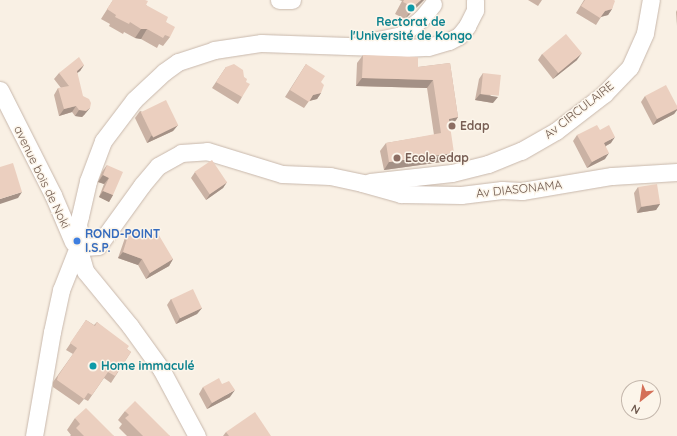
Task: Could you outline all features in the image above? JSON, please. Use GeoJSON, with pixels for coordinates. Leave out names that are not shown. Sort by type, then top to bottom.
{"type":"FeatureCollection","features":[{"type":"Feature","properties":{"kind":"street"},"geometry":{"type":"LineString","coordinates":[[279,0],[292,0]]}},
{"type":"Feature","properties":{"kind":"street"},"geometry":{"type":"LineString","coordinates":[[197,436],[161,369],[130,326],[85,271],[79,247],[78,224],[88,181],[103,141],[134,100],[156,79],[178,62],[214,50],[261,43],[365,47],[428,47],[449,41],[459,36],[467,26],[475,10],[475,0]]}},
{"type":"Feature","properties":{"kind":"street","name":"Av CIRCULAIRE"},"geometry":{"type":"LineString","coordinates":[[362,183],[452,173],[488,164],[521,151],[556,131],[604,94],[630,67],[645,33],[651,0]]}},
{"type":"Feature","properties":{"kind":"street"},"geometry":{"type":"LineString","coordinates":[[365,47],[373,41],[405,32],[421,19],[433,4]]}},
{"type":"Feature","properties":{"kind":"street","name":"avenue bois de Noki"},"geometry":{"type":"LineString","coordinates":[[0,90],[79,247]]}},
{"type":"Feature","properties":{"kind":"street","name":"Av DIASONAMA"},"geometry":{"type":"LineString","coordinates":[[79,247],[98,246],[142,185],[158,166],[181,153],[207,151],[282,174],[330,176],[401,194],[461,195],[502,190],[540,189],[612,176],[677,172]]}},
{"type":"Feature","properties":{"kind":"street"},"geometry":{"type":"LineString","coordinates":[[34,436],[59,297],[79,247]]}},
{"type":"Feature","properties":{"kind":"building"},"geometry":{"type":"Polygon","coordinates":[[[113,0],[148,1],[146,5],[168,17],[166,22],[175,27],[170,37],[165,35],[163,38],[147,29],[141,29],[130,22],[129,24],[115,17],[116,15],[107,9],[113,0]]]}},
{"type":"Feature","properties":{"kind":"building"},"geometry":{"type":"Polygon","coordinates":[[[404,0],[421,0],[413,7],[403,2],[404,0]]]}},
{"type":"Feature","properties":{"kind":"building"},"geometry":{"type":"Polygon","coordinates":[[[585,0],[615,1],[612,9],[605,11],[600,18],[581,6],[585,0]]]}},
{"type":"Feature","properties":{"kind":"building"},"geometry":{"type":"Polygon","coordinates":[[[566,34],[582,53],[558,73],[542,54],[566,34]]]}},
{"type":"Feature","properties":{"kind":"building"},"geometry":{"type":"Polygon","coordinates":[[[363,55],[418,57],[418,67],[450,63],[458,117],[449,119],[454,153],[389,162],[386,143],[441,133],[433,80],[362,78],[363,55]]]}},
{"type":"Feature","properties":{"kind":"building"},"geometry":{"type":"Polygon","coordinates":[[[79,57],[84,65],[77,71],[83,96],[89,99],[91,103],[90,108],[86,111],[79,110],[76,106],[64,109],[58,88],[69,86],[59,73],[79,57]]]}},
{"type":"Feature","properties":{"kind":"building"},"geometry":{"type":"Polygon","coordinates":[[[234,64],[243,70],[244,77],[247,79],[246,82],[250,84],[242,97],[216,82],[226,67],[234,64]]]}},
{"type":"Feature","properties":{"kind":"building"},"geometry":{"type":"Polygon","coordinates":[[[306,64],[325,76],[321,82],[324,85],[321,93],[313,95],[309,102],[290,90],[306,64]]]}},
{"type":"Feature","properties":{"kind":"building"},"geometry":{"type":"Polygon","coordinates":[[[483,73],[501,75],[499,96],[481,94],[483,73]]]}},
{"type":"Feature","properties":{"kind":"building"},"geometry":{"type":"Polygon","coordinates":[[[666,85],[677,106],[677,109],[657,119],[645,96],[666,85]]]}},
{"type":"Feature","properties":{"kind":"building"},"geometry":{"type":"Polygon","coordinates":[[[166,100],[178,125],[153,137],[141,112],[166,100]]]}},
{"type":"Feature","properties":{"kind":"building"},"geometry":{"type":"Polygon","coordinates":[[[597,125],[600,130],[609,125],[615,137],[604,143],[609,153],[592,162],[577,135],[597,125]]]}},
{"type":"Feature","properties":{"kind":"building"},"geometry":{"type":"Polygon","coordinates":[[[212,160],[227,182],[210,194],[195,172],[212,160]]]}},
{"type":"Feature","properties":{"kind":"building"},"geometry":{"type":"Polygon","coordinates":[[[13,163],[22,192],[0,199],[0,167],[13,163]]]}},
{"type":"Feature","properties":{"kind":"building"},"geometry":{"type":"Polygon","coordinates":[[[107,165],[123,172],[113,195],[103,191],[109,178],[103,175],[107,165]]]}},
{"type":"Feature","properties":{"kind":"building"},"geometry":{"type":"Polygon","coordinates":[[[657,184],[660,204],[641,207],[638,187],[657,184]]]}},
{"type":"Feature","properties":{"kind":"building"},"geometry":{"type":"Polygon","coordinates":[[[130,229],[151,236],[157,232],[173,259],[150,273],[142,259],[123,252],[130,229]]]}},
{"type":"Feature","properties":{"kind":"building"},"geometry":{"type":"Polygon","coordinates":[[[193,289],[202,308],[180,318],[171,299],[193,289]]]}},
{"type":"Feature","properties":{"kind":"building","name":"Home immaculé"},"geometry":{"type":"Polygon","coordinates":[[[86,320],[95,326],[97,322],[129,346],[127,349],[131,352],[115,376],[108,372],[92,395],[88,393],[84,399],[57,380],[58,376],[77,348],[70,343],[86,320]]]}},
{"type":"Feature","properties":{"kind":"building"},"geometry":{"type":"Polygon","coordinates":[[[219,378],[222,384],[229,381],[235,390],[212,403],[203,387],[219,378]]]}},
{"type":"Feature","properties":{"kind":"building"},"geometry":{"type":"Polygon","coordinates":[[[135,401],[170,436],[143,436],[125,418],[129,415],[125,411],[135,401]]]}},
{"type":"Feature","properties":{"kind":"building"},"geometry":{"type":"Polygon","coordinates":[[[86,408],[114,436],[84,436],[76,428],[80,424],[75,418],[86,408]]]}},
{"type":"Feature","properties":{"kind":"building"},"geometry":{"type":"Polygon","coordinates":[[[255,412],[271,436],[229,436],[226,432],[255,412]]]}},
{"type":"Feature","properties":{"kind":"place","name":"Rectorat de l'Université de Kongo"},"geometry":{"type":"Point","coordinates":[411,8]}},
{"type":"Feature","properties":{"kind":"place","name":"Edap"},"geometry":{"type":"Point","coordinates":[452,126]}},
{"type":"Feature","properties":{"kind":"place","name":"Ecole edap"},"geometry":{"type":"Point","coordinates":[397,158]}},
{"type":"Feature","properties":{"kind":"place","name":"ROND-POINT I.S.P."},"geometry":{"type":"Point","coordinates":[77,241]}},
{"type":"Feature","properties":{"kind":"place","name":"Home immaculé"},"geometry":{"type":"Point","coordinates":[93,366]}}]}
